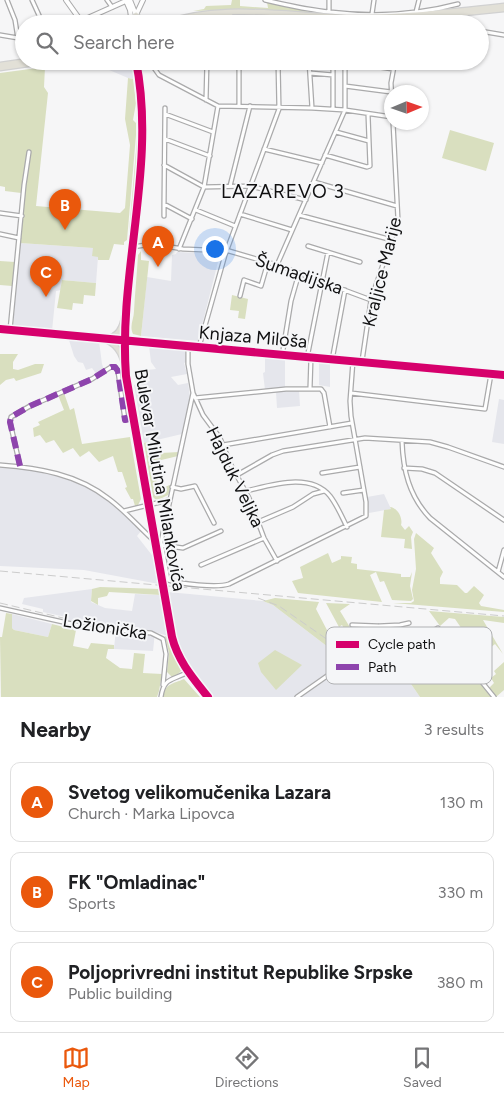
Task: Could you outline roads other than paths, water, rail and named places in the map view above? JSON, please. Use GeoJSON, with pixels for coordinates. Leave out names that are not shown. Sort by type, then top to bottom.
{"type":"FeatureCollection","features":[{"type":"Feature","properties":{"kind":"main road"},"geometry":{"type":"LineString","coordinates":[[448,15],[504,8]]}},
{"type":"Feature","properties":{"kind":"main road"},"geometry":{"type":"LineString","coordinates":[[414,15],[504,8]]}},
{"type":"Feature","properties":{"kind":"main road"},"geometry":{"type":"LineString","coordinates":[[198,15],[226,12],[269,12],[313,15]]}},
{"type":"Feature","properties":{"kind":"main road"},"geometry":{"type":"LineString","coordinates":[[0,67],[15,64]]}},
{"type":"Feature","properties":{"kind":"main road"},"geometry":{"type":"LineString","coordinates":[[0,67],[15,65]]}},
{"type":"Feature","properties":{"kind":"main road"},"geometry":{"type":"LineString","coordinates":[[102,339],[111,338],[118,333],[122,326],[126,306]]}},
{"type":"Feature","properties":{"kind":"main road","name":"Knjaza Miloša"},"geometry":{"type":"LineString","coordinates":[[0,329],[309,355],[504,375]]}},
{"type":"Feature","properties":{"kind":"main road"},"geometry":{"type":"LineString","coordinates":[[102,339],[113,344],[118,350],[122,356],[126,371]]}},
{"type":"Feature","properties":{"kind":"street"},"geometry":{"type":"LineString","coordinates":[[7,0],[15,20]]}},
{"type":"Feature","properties":{"kind":"street"},"geometry":{"type":"LineString","coordinates":[[32,0],[39,15]]}},
{"type":"Feature","properties":{"kind":"street"},"geometry":{"type":"LineString","coordinates":[[66,0],[78,15]]}},
{"type":"Feature","properties":{"kind":"street"},"geometry":{"type":"LineString","coordinates":[[107,0],[112,7]]}},
{"type":"Feature","properties":{"kind":"street"},"geometry":{"type":"LineString","coordinates":[[94,15],[128,0]]}},
{"type":"Feature","properties":{"kind":"street"},"geometry":{"type":"LineString","coordinates":[[128,0],[136,15]]}},
{"type":"Feature","properties":{"kind":"street"},"geometry":{"type":"LineString","coordinates":[[128,0],[131,15]]}},
{"type":"Feature","properties":{"kind":"street"},"geometry":{"type":"LineString","coordinates":[[136,15],[143,0]]}},
{"type":"Feature","properties":{"kind":"street"},"geometry":{"type":"LineString","coordinates":[[265,0],[329,12],[372,14],[436,10],[458,4]]}},
{"type":"Feature","properties":{"kind":"street"},"geometry":{"type":"LineString","coordinates":[[329,0],[329,12]]}},
{"type":"Feature","properties":{"kind":"street"},"geometry":{"type":"LineString","coordinates":[[372,14],[374,0]]}},
{"type":"Feature","properties":{"kind":"street"},"geometry":{"type":"LineString","coordinates":[[416,12],[419,0]]}},
{"type":"Feature","properties":{"kind":"street"},"geometry":{"type":"LineString","coordinates":[[489,32],[504,34]]}},
{"type":"Feature","properties":{"kind":"street"},"geometry":{"type":"LineString","coordinates":[[0,35],[15,38]]}},
{"type":"Feature","properties":{"kind":"street","name":"Bulevar Milutina Milankovića"},"geometry":{"type":"LineString","coordinates":[[138,70],[142,107],[142,136],[126,306],[126,371],[172,637],[178,654],[188,672],[208,697]]}},
{"type":"Feature","properties":{"kind":"street","name":"Bulevar Milutina Milankovića"},"geometry":{"type":"LineString","coordinates":[[139,70],[139,77]]}},
{"type":"Feature","properties":{"kind":"street"},"geometry":{"type":"LineString","coordinates":[[155,70],[159,75],[218,106],[279,106],[333,109],[384,116]]}},
{"type":"Feature","properties":{"kind":"street"},"geometry":{"type":"LineString","coordinates":[[206,100],[207,70]]}},
{"type":"Feature","properties":{"kind":"street"},"geometry":{"type":"LineString","coordinates":[[239,70],[239,106]]}},
{"type":"Feature","properties":{"kind":"street"},"geometry":{"type":"LineString","coordinates":[[199,347],[226,250],[279,106],[278,70]]}},
{"type":"Feature","properties":{"kind":"street"},"geometry":{"type":"LineString","coordinates":[[310,70],[312,108]]}},
{"type":"Feature","properties":{"kind":"street"},"geometry":{"type":"LineString","coordinates":[[333,70],[333,109]]}},
{"type":"Feature","properties":{"kind":"street"},"geometry":{"type":"LineString","coordinates":[[277,265],[345,110],[345,70]]}},
{"type":"Feature","properties":{"kind":"street"},"geometry":{"type":"LineString","coordinates":[[392,85],[393,70]]}},
{"type":"Feature","properties":{"kind":"street"},"geometry":{"type":"LineString","coordinates":[[310,73],[333,75]]}},
{"type":"Feature","properties":{"kind":"street"},"geometry":{"type":"LineString","coordinates":[[346,86],[384,91]]}},
{"type":"Feature","properties":{"kind":"street"},"geometry":{"type":"LineString","coordinates":[[180,249],[204,187],[218,106]]}},
{"type":"Feature","properties":{"kind":"street"},"geometry":{"type":"LineString","coordinates":[[230,186],[250,106]]}},
{"type":"Feature","properties":{"kind":"street"},"geometry":{"type":"LineString","coordinates":[[164,216],[165,108]]}},
{"type":"Feature","properties":{"kind":"street"},"geometry":{"type":"LineString","coordinates":[[165,114],[214,132]]}},
{"type":"Feature","properties":{"kind":"street"},"geometry":{"type":"LineString","coordinates":[[325,155],[368,167],[370,165],[368,114]]}},
{"type":"Feature","properties":{"kind":"street","name":"Kraljice Marije"},"geometry":{"type":"LineString","coordinates":[[362,361],[371,300],[397,223],[393,130]]}},
{"type":"Feature","properties":{"kind":"street"},"geometry":{"type":"LineString","coordinates":[[336,132],[369,141]]}},
{"type":"Feature","properties":{"kind":"street"},"geometry":{"type":"LineString","coordinates":[[165,139],[210,156]]}},
{"type":"Feature","properties":{"kind":"street"},"geometry":{"type":"LineString","coordinates":[[264,148],[322,163]]}},
{"type":"Feature","properties":{"kind":"street"},"geometry":{"type":"LineString","coordinates":[[10,330],[29,152]]}},
{"type":"Feature","properties":{"kind":"street"},"geometry":{"type":"LineString","coordinates":[[164,165],[204,187],[250,186],[306,200]]}},
{"type":"Feature","properties":{"kind":"street"},"geometry":{"type":"LineString","coordinates":[[314,182],[397,206]]}},
{"type":"Feature","properties":{"kind":"street"},"geometry":{"type":"LineString","coordinates":[[164,204],[192,219]]}},
{"type":"Feature","properties":{"kind":"street"},"geometry":{"type":"LineString","coordinates":[[196,210],[235,226]]}},
{"type":"Feature","properties":{"kind":"street"},"geometry":{"type":"LineString","coordinates":[[0,213],[22,216]]}},
{"type":"Feature","properties":{"kind":"street"},"geometry":{"type":"LineString","coordinates":[[240,214],[292,230]]}},
{"type":"Feature","properties":{"kind":"street"},"geometry":{"type":"LineString","coordinates":[[299,215],[392,240]]}},
{"type":"Feature","properties":{"kind":"street"},"geometry":{"type":"LineString","coordinates":[[0,234],[19,238]]}},
{"type":"Feature","properties":{"kind":"street","name":"Šumadijska"},"geometry":{"type":"LineString","coordinates":[[132,247],[153,244],[180,249],[226,250],[277,265],[371,300]]}},
{"type":"Feature","properties":{"kind":"street"},"geometry":{"type":"LineString","coordinates":[[308,246],[360,262]]}},
{"type":"Feature","properties":{"kind":"street"},"geometry":{"type":"LineString","coordinates":[[310,388],[309,355],[328,252]]}},
{"type":"Feature","properties":{"kind":"street"},"geometry":{"type":"LineString","coordinates":[[240,296],[244,280],[261,286],[268,262]]}},
{"type":"Feature","properties":{"kind":"street"},"geometry":{"type":"LineString","coordinates":[[283,350],[291,301],[299,273]]}},
{"type":"Feature","properties":{"kind":"street"},"geometry":{"type":"LineString","coordinates":[[333,355],[345,290]]}},
{"type":"Feature","properties":{"kind":"street"},"geometry":{"type":"LineString","coordinates":[[188,346],[188,364],[193,393],[161,545],[167,578],[170,581],[183,583],[226,586],[347,527],[367,515],[350,408],[353,361]]}},
{"type":"Feature","properties":{"kind":"street"},"geometry":{"type":"LineString","coordinates":[[20,466],[10,422],[11,416],[92,378],[111,367],[115,367],[118,371],[126,420],[133,418]]}},
{"type":"Feature","properties":{"kind":"street"},"geometry":{"type":"LineString","coordinates":[[351,393],[485,409],[491,374]]}},
{"type":"Feature","properties":{"kind":"street"},"geometry":{"type":"LineString","coordinates":[[195,398],[310,388],[321,389],[324,391],[330,427]]}},
{"type":"Feature","properties":{"kind":"street","name":"Hajduk Veljka"},"geometry":{"type":"LineString","coordinates":[[193,393],[223,445],[246,491],[264,538],[277,561]]}},
{"type":"Feature","properties":{"kind":"street"},"geometry":{"type":"LineString","coordinates":[[223,445],[352,423]]}},
{"type":"Feature","properties":{"kind":"street"},"geometry":{"type":"LineString","coordinates":[[237,475],[272,455],[283,451],[369,438],[440,444],[504,467]]}},
{"type":"Feature","properties":{"kind":"street"},"geometry":{"type":"LineString","coordinates":[[402,440],[404,468],[415,500],[428,517],[504,577]]}},
{"type":"Feature","properties":{"kind":"street"},"geometry":{"type":"LineString","coordinates":[[0,465],[45,470],[96,490],[123,511],[151,538]]}},
{"type":"Feature","properties":{"kind":"street"},"geometry":{"type":"LineString","coordinates":[[322,473],[360,467]]}},
{"type":"Feature","properties":{"kind":"street"},"geometry":{"type":"LineString","coordinates":[[404,468],[422,469],[435,473],[504,520]]}},
{"type":"Feature","properties":{"kind":"street"},"geometry":{"type":"LineString","coordinates":[[246,491],[290,483],[312,484],[324,491],[333,501],[347,527]]}},
{"type":"Feature","properties":{"kind":"street"},"geometry":{"type":"LineString","coordinates":[[312,484],[313,494]]}},
{"type":"Feature","properties":{"kind":"street"},"geometry":{"type":"LineString","coordinates":[[172,487],[181,489],[195,487],[214,523]]}},
{"type":"Feature","properties":{"kind":"street"},"geometry":{"type":"LineString","coordinates":[[343,493],[364,490]]}},
{"type":"Feature","properties":{"kind":"street"},"geometry":{"type":"LineString","coordinates":[[258,522],[293,507],[313,494],[324,491]]}},
{"type":"Feature","properties":{"kind":"street"},"geometry":{"type":"LineString","coordinates":[[123,511],[169,500]]}},
{"type":"Feature","properties":{"kind":"street"},"geometry":{"type":"LineString","coordinates":[[161,545],[183,548],[221,531]]}},
{"type":"Feature","properties":{"kind":"street"},"geometry":{"type":"LineString","coordinates":[[201,565],[264,538]]}},
{"type":"Feature","properties":{"kind":"street"},"geometry":{"type":"LineString","coordinates":[[498,572],[504,550]]}},
{"type":"Feature","properties":{"kind":"street","name":"Ložionička"},"geometry":{"type":"LineString","coordinates":[[0,608],[90,628],[151,633],[163,639],[166,654],[161,697]]}},
{"type":"Feature","properties":{"kind":"street"},"geometry":{"type":"LineString","coordinates":[[352,625],[378,626],[408,623]]}},
{"type":"Feature","properties":{"kind":"street"},"geometry":{"type":"LineString","coordinates":[[164,670],[171,679]]}},
{"type":"Feature","properties":{"kind":"street"},"geometry":{"type":"LineString","coordinates":[[163,685],[171,679],[178,678],[188,672]]}},
{"type":"Feature","properties":{"kind":"street"},"geometry":{"type":"LineString","coordinates":[[297,697],[326,677]]}},
{"type":"Feature","properties":{"kind":"street"},"geometry":{"type":"LineString","coordinates":[[483,684],[494,697]]}},
{"type":"Feature","properties":{"kind":"railway"},"geometry":{"type":"LineString","coordinates":[[0,571],[504,616]]}},
{"type":"Feature","properties":{"kind":"railway"},"geometry":{"type":"LineString","coordinates":[[258,598],[279,606],[326,639]]}},
{"type":"Feature","properties":{"kind":"railway"},"geometry":{"type":"LineString","coordinates":[[0,603],[63,618]]}},
{"type":"Feature","properties":{"kind":"place","name":"FK \"Omladinac\""},"geometry":{"type":"Point","coordinates":[65,230]}},
{"type":"Feature","properties":{"kind":"place","name":"Svetog velikomučenika Lazara"},"geometry":{"type":"Point","coordinates":[158,267]}},
{"type":"Feature","properties":{"kind":"place","name":"Poljoprivredni institut Republike Srpske"},"geometry":{"type":"Point","coordinates":[46,297]}},
{"type":"Feature","properties":{"kind":"district","name":"LAZAREVO 3"},"geometry":{"type":"Point","coordinates":[283,191]}}]}
